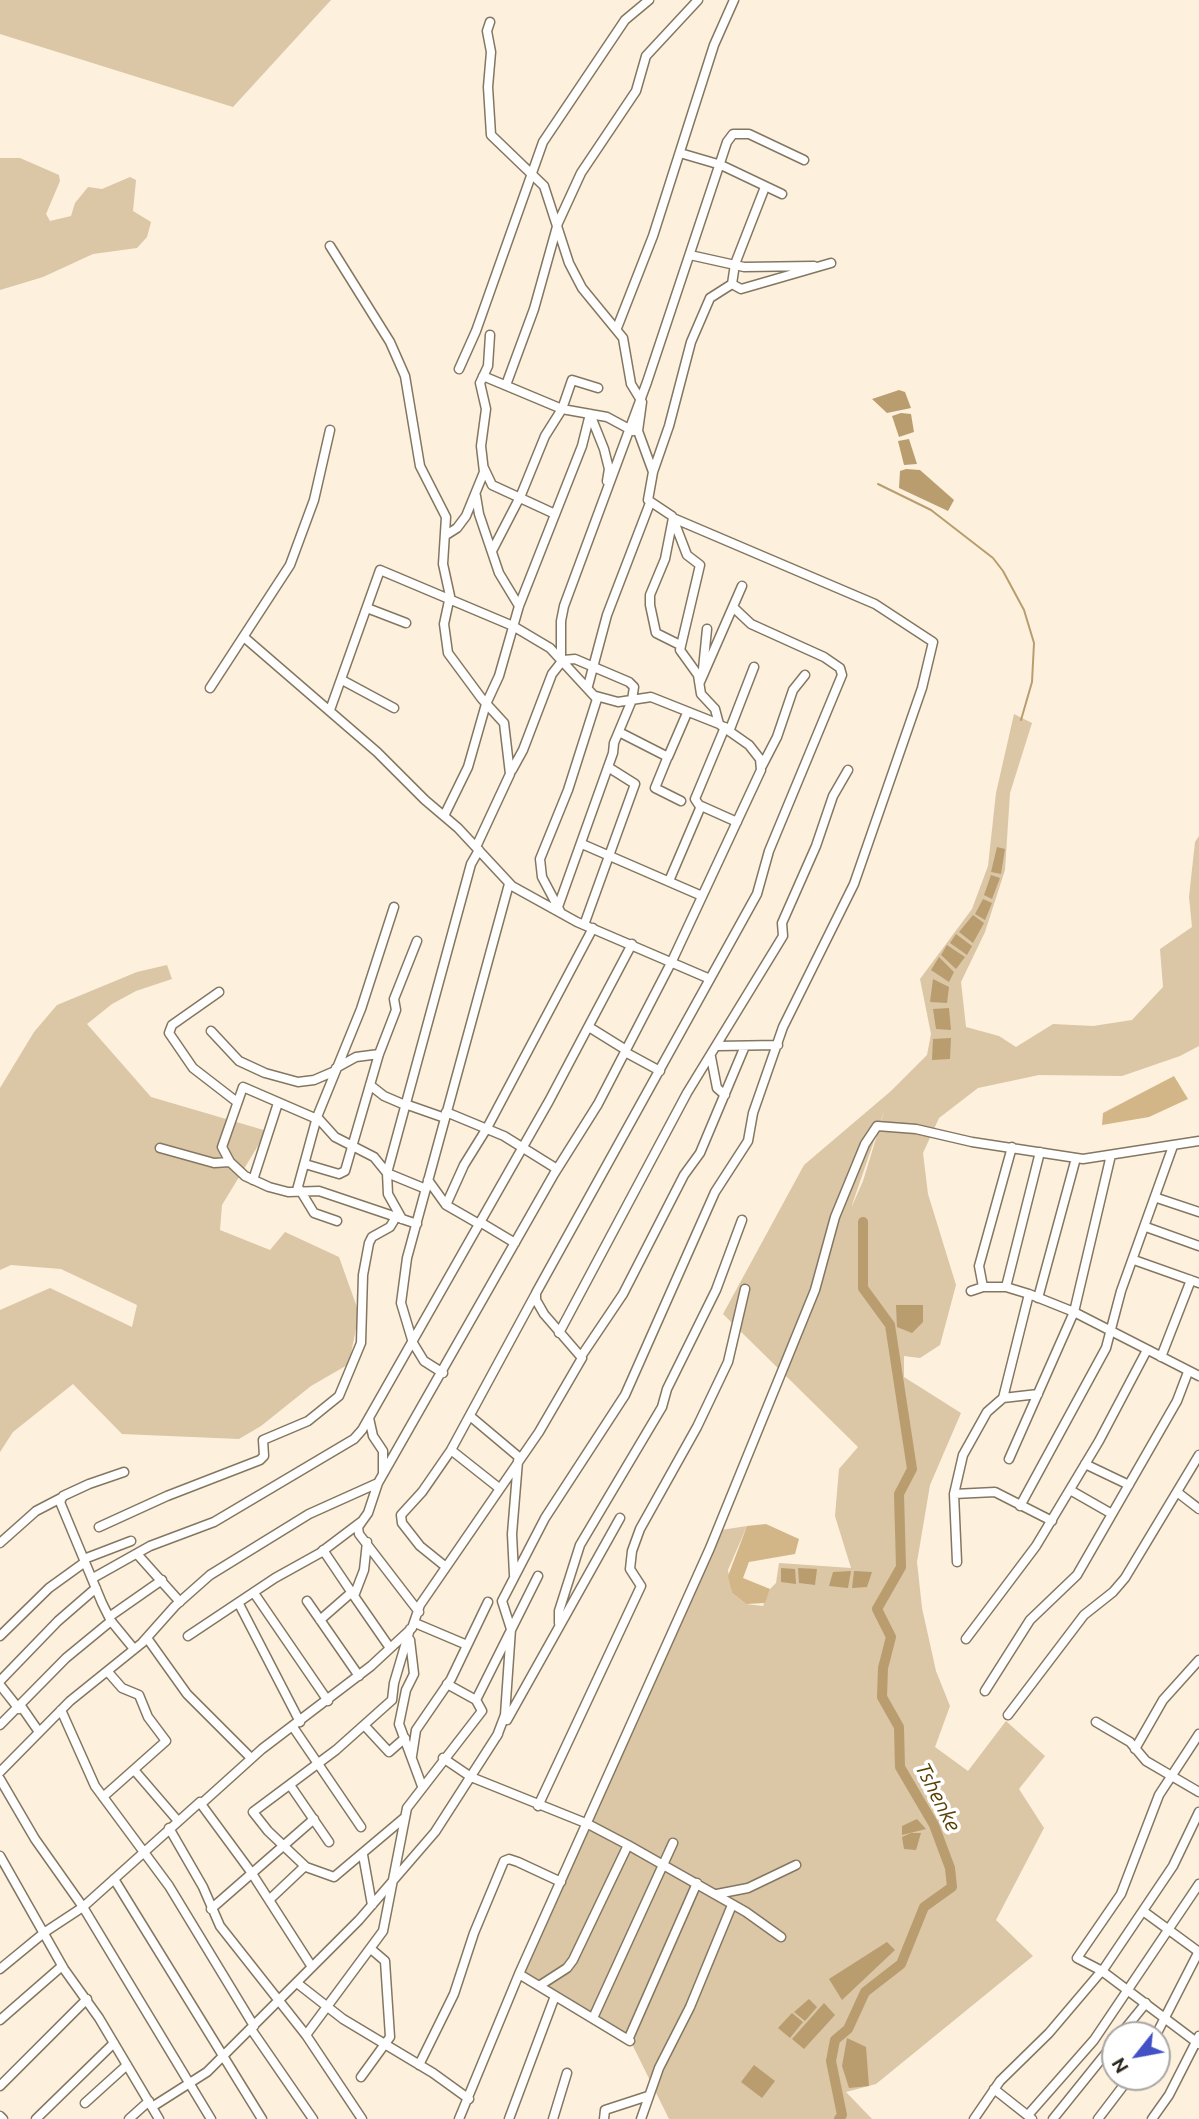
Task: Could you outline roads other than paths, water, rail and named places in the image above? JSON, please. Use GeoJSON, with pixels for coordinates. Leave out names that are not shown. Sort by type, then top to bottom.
{"type":"FeatureCollection","features":[{"type":"Feature","properties":{"kind":"street"},"geometry":{"type":"LineString","coordinates":[[460,369],[510,240],[543,142],[625,20],[649,0]]}},
{"type":"Feature","properties":{"kind":"street"},"geometry":{"type":"LineString","coordinates":[[506,385],[534,309],[558,223],[594,150],[636,91],[646,56],[698,0]]}},
{"type":"Feature","properties":{"kind":"street"},"geometry":{"type":"LineString","coordinates":[[617,328],[631,298],[713,45],[734,0]]}},
{"type":"Feature","properties":{"kind":"street"},"geometry":{"type":"LineString","coordinates":[[490,22],[487,31],[491,52],[488,86],[491,135],[544,186],[569,262],[582,288],[617,328],[625,344],[631,383],[640,396],[639,435],[653,472]]}},
{"type":"Feature","properties":{"kind":"street"},"geometry":{"type":"LineString","coordinates":[[399,1218],[388,1194],[387,1173],[471,864],[523,750],[552,674],[562,659],[561,621],[565,606],[630,429],[727,142],[733,134],[749,134],[804,160]]}},
{"type":"Feature","properties":{"kind":"street"},"geometry":{"type":"LineString","coordinates":[[680,153],[721,165],[782,194]]}},
{"type":"Feature","properties":{"kind":"street"},"geometry":{"type":"LineString","coordinates":[[588,686],[596,667],[597,652],[607,615],[650,503],[648,496],[653,472],[669,426],[691,342],[710,298],[732,284],[735,265],[765,187]]}},
{"type":"Feature","properties":{"kind":"street"},"geometry":{"type":"LineString","coordinates":[[330,246],[390,342],[405,376],[420,466],[446,517],[443,564],[450,600],[444,624],[448,653],[486,704],[504,723],[510,774]]}},
{"type":"Feature","properties":{"kind":"street"},"geometry":{"type":"LineString","coordinates":[[690,255],[735,265],[817,266]]}},
{"type":"Feature","properties":{"kind":"street"},"geometry":{"type":"LineString","coordinates":[[732,284],[741,289],[831,263]]}},
{"type":"Feature","properties":{"kind":"street"},"geometry":{"type":"LineString","coordinates":[[490,335],[488,366],[481,388],[486,409],[481,455],[484,468],[492,485],[555,514]]}},
{"type":"Feature","properties":{"kind":"street"},"geometry":{"type":"LineString","coordinates":[[483,376],[562,409],[607,417],[639,435]]}},
{"type":"Feature","properties":{"kind":"street"},"geometry":{"type":"LineString","coordinates":[[492,551],[519,498],[545,436],[562,409],[573,379],[598,388]]}},
{"type":"Feature","properties":{"kind":"street"},"geometry":{"type":"LineString","coordinates":[[590,414],[609,469],[602,508]]}},
{"type":"Feature","properties":{"kind":"street"},"geometry":{"type":"LineString","coordinates":[[444,816],[468,767],[519,606],[582,446],[590,414]]}},
{"type":"Feature","properties":{"kind":"street"},"geometry":{"type":"LineString","coordinates":[[210,688],[245,638],[295,552],[314,500],[329,446],[330,430]]}},
{"type":"Feature","properties":{"kind":"street"},"geometry":{"type":"LineString","coordinates":[[446,535],[457,528],[476,493],[484,468]]}},
{"type":"Feature","properties":{"kind":"street"},"geometry":{"type":"LineString","coordinates":[[476,493],[480,520],[499,573],[519,606]]}},
{"type":"Feature","properties":{"kind":"street"},"geometry":{"type":"LineString","coordinates":[[497,1736],[505,1715],[511,1629],[502,1601],[545,1518],[625,1395],[715,1192],[748,1142],[753,1113],[783,1027],[854,884],[910,725],[933,642],[875,604],[673,518],[650,503]]}},
{"type":"Feature","properties":{"kind":"street"},"geometry":{"type":"LineString","coordinates":[[673,518],[687,555],[701,568],[680,645],[681,652],[702,678]]}},
{"type":"Feature","properties":{"kind":"street"},"geometry":{"type":"LineString","coordinates":[[673,518],[665,559],[652,590],[650,606],[656,633],[680,645]]}},
{"type":"Feature","properties":{"kind":"street"},"geometry":{"type":"LineString","coordinates":[[330,710],[367,608],[376,574],[383,570],[540,640],[562,659],[596,696],[611,702],[651,697],[725,727],[749,745],[762,766]]}},
{"type":"Feature","properties":{"kind":"street"},"geometry":{"type":"LineString","coordinates":[[702,678],[742,586]]}},
{"type":"Feature","properties":{"kind":"street"},"geometry":{"type":"LineString","coordinates":[[446,1567],[420,1546],[401,1517],[451,1450],[757,894],[769,851],[842,675],[840,668],[824,657],[751,624],[733,607]]}},
{"type":"Feature","properties":{"kind":"street"},"geometry":{"type":"LineString","coordinates":[[367,608],[406,623]]}},
{"type":"Feature","properties":{"kind":"street"},"geometry":{"type":"LineString","coordinates":[[707,629],[701,694],[715,709],[725,727]]}},
{"type":"Feature","properties":{"kind":"street"},"geometry":{"type":"LineString","coordinates":[[245,638],[330,710],[444,816],[509,884],[521,893],[559,909],[588,927],[710,979]]}},
{"type":"Feature","properties":{"kind":"street"},"geometry":{"type":"LineString","coordinates":[[559,909],[632,700],[634,687],[596,667],[575,659],[562,659]]}},
{"type":"Feature","properties":{"kind":"street"},"geometry":{"type":"LineString","coordinates":[[737,822],[701,806],[695,801],[695,796],[754,667]]}},
{"type":"Feature","properties":{"kind":"street"},"geometry":{"type":"LineString","coordinates":[[188,1636],[323,1550],[361,1522],[368,1513],[383,1474],[557,1169],[598,1104],[672,961],[777,737],[791,693],[805,676]]}},
{"type":"Feature","properties":{"kind":"street"},"geometry":{"type":"LineString","coordinates":[[342,680],[394,708]]}},
{"type":"Feature","properties":{"kind":"street"},"geometry":{"type":"LineString","coordinates":[[559,909],[542,877],[540,859],[568,790],[596,696]]}},
{"type":"Feature","properties":{"kind":"street"},"geometry":{"type":"LineString","coordinates":[[681,801],[655,788],[687,713]]}},
{"type":"Feature","properties":{"kind":"street"},"geometry":{"type":"LineString","coordinates":[[620,732],[668,757]]}},
{"type":"Feature","properties":{"kind":"street"},"geometry":{"type":"LineString","coordinates":[[446,1205],[464,1166],[488,1128],[588,927],[635,784],[608,766]]}},
{"type":"Feature","properties":{"kind":"street"},"geometry":{"type":"LineString","coordinates":[[559,1333],[687,1093],[783,936],[782,923],[817,846],[834,796],[848,770]]}},
{"type":"Feature","properties":{"kind":"street"},"geometry":{"type":"LineString","coordinates":[[669,881],[701,806]]}},
{"type":"Feature","properties":{"kind":"street"},"geometry":{"type":"LineString","coordinates":[[582,844],[702,896]]}},
{"type":"Feature","properties":{"kind":"street"},"geometry":{"type":"LineString","coordinates":[[443,1373],[424,1361],[413,1343],[401,1303],[407,1258],[509,884]]}},
{"type":"Feature","properties":{"kind":"street"},"geometry":{"type":"LineString","coordinates":[[337,1221],[314,1213],[298,1190],[317,1118],[361,1009],[394,906]]}},
{"type":"Feature","properties":{"kind":"street"},"geometry":{"type":"LineString","coordinates":[[305,1164],[342,1174],[396,1010],[394,999],[417,942]]}},
{"type":"Feature","properties":{"kind":"street"},"geometry":{"type":"LineString","coordinates":[[93,1578],[162,1541],[200,1529],[268,1492],[354,1439],[413,1343],[589,1027],[632,944]]}},
{"type":"Feature","properties":{"kind":"street"},"geometry":{"type":"LineString","coordinates":[[219,992],[172,1025],[169,1033],[191,1066],[237,1101]]}},
{"type":"Feature","properties":{"kind":"street"},"geometry":{"type":"LineString","coordinates":[[589,1027],[660,1071]]}},
{"type":"Feature","properties":{"kind":"street"},"geometry":{"type":"LineString","coordinates":[[211,1031],[239,1061],[265,1073],[298,1082],[314,1080],[356,1057],[379,1055]]}},
{"type":"Feature","properties":{"kind":"street"},"geometry":{"type":"LineString","coordinates":[[718,1046],[778,1045]]}},
{"type":"Feature","properties":{"kind":"street"},"geometry":{"type":"LineString","coordinates":[[447,1684],[476,1700],[482,1711],[422,1786],[404,1818],[336,1877],[305,1866],[282,1846],[253,1812],[317,1765],[392,1700],[394,1683],[420,1605],[548,1418],[582,1355],[623,1294],[684,1175],[700,1153],[745,1046]]}},
{"type":"Feature","properties":{"kind":"street"},"geometry":{"type":"LineString","coordinates":[[711,1057],[717,1088],[725,1095]]}},
{"type":"Feature","properties":{"kind":"street"},"geometry":{"type":"LineString","coordinates":[[370,1085],[384,1096],[405,1104],[488,1128],[557,1169]]}},
{"type":"Feature","properties":{"kind":"street"},"geometry":{"type":"LineString","coordinates":[[417,1224],[319,1191],[285,1192],[253,1180],[230,1162],[221,1145],[243,1087],[317,1118],[331,1133],[374,1157],[387,1173],[426,1187],[446,1205],[515,1243]]}},
{"type":"Feature","properties":{"kind":"street"},"geometry":{"type":"LineString","coordinates":[[253,1180],[278,1103]]}},
{"type":"Feature","properties":{"kind":"street"},"geometry":{"type":"LineString","coordinates":[[459,2119],[519,1974],[710,1548],[815,1290],[835,1217],[865,1144],[877,1126],[916,1129],[1076,1158],[1199,1141]]}},
{"type":"Feature","properties":{"kind":"street"},"geometry":{"type":"LineString","coordinates":[[1020,1506],[1106,1348],[1173,1146]]}},
{"type":"Feature","properties":{"kind":"street"},"geometry":{"type":"LineString","coordinates":[[983,1287],[979,1266],[1012,1147]]}},
{"type":"Feature","properties":{"kind":"street"},"geometry":{"type":"LineString","coordinates":[[160,1148],[214,1163],[230,1162]]}},
{"type":"Feature","properties":{"kind":"street"},"geometry":{"type":"LineString","coordinates":[[1006,1287],[1040,1152]]}},
{"type":"Feature","properties":{"kind":"street"},"geometry":{"type":"LineString","coordinates":[[1009,1458],[1074,1312],[1111,1155]]}},
{"type":"Feature","properties":{"kind":"street"},"geometry":{"type":"LineString","coordinates":[[1038,1298],[1076,1158]]}},
{"type":"Feature","properties":{"kind":"street"},"geometry":{"type":"LineString","coordinates":[[1157,1198],[1199,1212]]}},
{"type":"Feature","properties":{"kind":"street"},"geometry":{"type":"LineString","coordinates":[[99,1527],[167,1496],[260,1460],[264,1457],[262,1441],[266,1437],[308,1421],[339,1396],[361,1343],[363,1275],[369,1243],[372,1237],[399,1218]]}},
{"type":"Feature","properties":{"kind":"street"},"geometry":{"type":"LineString","coordinates":[[559,1626],[559,1611],[580,1545],[662,1407],[667,1389],[716,1290],[743,1220]]}},
{"type":"Feature","properties":{"kind":"street"},"geometry":{"type":"LineString","coordinates":[[1146,1227],[1199,1246]]}},
{"type":"Feature","properties":{"kind":"street"},"geometry":{"type":"LineString","coordinates":[[1134,1259],[1195,1282],[1161,1357]]}},
{"type":"Feature","properties":{"kind":"street"},"geometry":{"type":"LineString","coordinates":[[971,1291],[983,1287],[1006,1287],[1029,1294],[1074,1312],[1110,1333],[1196,1373],[1177,1401],[1077,1575],[1030,1620],[985,1691]]}},
{"type":"Feature","properties":{"kind":"street"},"geometry":{"type":"LineString","coordinates":[[538,1806],[641,1586],[630,1569],[632,1551],[640,1529],[697,1427],[728,1362],[745,1289]]}},
{"type":"Feature","properties":{"kind":"street"},"geometry":{"type":"LineString","coordinates":[[536,1293],[539,1306],[559,1333],[582,1355]]}},
{"type":"Feature","properties":{"kind":"street"},"geometry":{"type":"LineString","coordinates":[[1003,1398],[1029,1294]]}},
{"type":"Feature","properties":{"kind":"street"},"geometry":{"type":"LineString","coordinates":[[966,1639],[1052,1521],[1147,1350]]}},
{"type":"Feature","properties":{"kind":"street"},"geometry":{"type":"LineString","coordinates":[[957,1562],[954,1494],[962,1455],[970,1438],[987,1412],[1003,1398],[1038,1394]]}},
{"type":"Feature","properties":{"kind":"street"},"geometry":{"type":"LineString","coordinates":[[470,1416],[519,1459]]}},
{"type":"Feature","properties":{"kind":"street"},"geometry":{"type":"LineString","coordinates":[[369,1418],[373,1436],[383,1451],[383,1474]]}},
{"type":"Feature","properties":{"kind":"street"},"geometry":{"type":"LineString","coordinates":[[451,1450],[499,1488]]}},
{"type":"Feature","properties":{"kind":"street"},"geometry":{"type":"LineString","coordinates":[[1008,1714],[1084,1615],[1113,1592],[1125,1578],[1199,1455]]}},
{"type":"Feature","properties":{"kind":"street"},"geometry":{"type":"LineString","coordinates":[[514,1578],[512,1534],[519,1459]]}},
{"type":"Feature","properties":{"kind":"street"},"geometry":{"type":"LineString","coordinates":[[1085,1464],[1129,1485]]}},
{"type":"Feature","properties":{"kind":"street"},"geometry":{"type":"LineString","coordinates":[[0,1543],[36,1511],[100,1479],[124,1472]]}},
{"type":"Feature","properties":{"kind":"street"},"geometry":{"type":"LineString","coordinates":[[0,1772],[61,1710],[147,1638],[180,1602],[210,1576],[284,1528],[331,1503],[378,1483]]}},
{"type":"Feature","properties":{"kind":"street"},"geometry":{"type":"LineString","coordinates":[[1070,1490],[1112,1514]]}},
{"type":"Feature","properties":{"kind":"street"},"geometry":{"type":"LineString","coordinates":[[954,1494],[995,1492],[1052,1521]]}},
{"type":"Feature","properties":{"kind":"street"},"geometry":{"type":"LineString","coordinates":[[1177,1492],[1199,1509]]}},
{"type":"Feature","properties":{"kind":"street"},"geometry":{"type":"LineString","coordinates":[[61,1498],[110,1619],[134,1649]]}},
{"type":"Feature","properties":{"kind":"street"},"geometry":{"type":"LineString","coordinates":[[129,2119],[189,2082],[222,2057],[394,1882],[435,1832],[497,1736],[620,1518]]}},
{"type":"Feature","properties":{"kind":"street"},"geometry":{"type":"LineString","coordinates":[[361,1522],[358,1532],[419,1612]]}},
{"type":"Feature","properties":{"kind":"street"},"geometry":{"type":"LineString","coordinates":[[0,1636],[49,1588],[85,1561],[131,1541]]}},
{"type":"Feature","properties":{"kind":"street"},"geometry":{"type":"LineString","coordinates":[[320,1620],[353,1594],[364,1570],[367,1542]]}},
{"type":"Feature","properties":{"kind":"street"},"geometry":{"type":"LineString","coordinates":[[323,1550],[390,1648]]}},
{"type":"Feature","properties":{"kind":"street"},"geometry":{"type":"LineString","coordinates":[[138,1555],[180,1602]]}},
{"type":"Feature","properties":{"kind":"street"},"geometry":{"type":"LineString","coordinates":[[476,1700],[538,1576]]}},
{"type":"Feature","properties":{"kind":"street"},"geometry":{"type":"LineString","coordinates":[[0,1725],[66,1658],[110,1619],[162,1580]]}},
{"type":"Feature","properties":{"kind":"street"},"geometry":{"type":"LineString","coordinates":[[39,1732],[0,1683],[96,1588]]}},
{"type":"Feature","properties":{"kind":"street"},"geometry":{"type":"LineString","coordinates":[[254,1593],[328,1701]]}},
{"type":"Feature","properties":{"kind":"street"},"geometry":{"type":"LineString","coordinates":[[307,1601],[359,1676]]}},
{"type":"Feature","properties":{"kind":"street"},"geometry":{"type":"LineString","coordinates":[[412,1756],[416,1730],[447,1684],[488,1602]]}},
{"type":"Feature","properties":{"kind":"street"},"geometry":{"type":"LineString","coordinates":[[239,1604],[317,1765],[361,1827]]}},
{"type":"Feature","properties":{"kind":"street"},"geometry":{"type":"LineString","coordinates":[[0,1969],[45,1932],[83,1906],[199,1801],[251,1758],[328,1701],[412,1630]]}},
{"type":"Feature","properties":{"kind":"street"},"geometry":{"type":"LineString","coordinates":[[412,1630],[467,1645]]}},
{"type":"Feature","properties":{"kind":"street"},"geometry":{"type":"LineString","coordinates":[[412,1630],[414,1670],[400,1720],[422,1786]]}},
{"type":"Feature","properties":{"kind":"street"},"geometry":{"type":"LineString","coordinates":[[147,1638],[187,1694],[251,1758]]}},
{"type":"Feature","properties":{"kind":"street"},"geometry":{"type":"LineString","coordinates":[[1135,1749],[1163,1700],[1199,1660]]}},
{"type":"Feature","properties":{"kind":"street"},"geometry":{"type":"LineString","coordinates":[[103,1797],[166,1739],[148,1717],[139,1695],[122,1688],[108,1672]]}},
{"type":"Feature","properties":{"kind":"street"},"geometry":{"type":"LineString","coordinates":[[61,1710],[95,1786],[144,1850],[191,1919],[253,2027],[313,2119]]}},
{"type":"Feature","properties":{"kind":"street"},"geometry":{"type":"LineString","coordinates":[[1096,1722],[1130,1742],[1146,1761],[1199,1792]]}},
{"type":"Feature","properties":{"kind":"street"},"geometry":{"type":"LineString","coordinates":[[364,1725],[389,1752],[405,1738]]}},
{"type":"Feature","properties":{"kind":"street"},"geometry":{"type":"LineString","coordinates":[[1152,2119],[1169,2095],[1198,2040],[1102,1971],[1077,1958],[1121,1894],[1159,1795],[1199,1734]]}},
{"type":"Feature","properties":{"kind":"street"},"geometry":{"type":"LineString","coordinates":[[443,1758],[471,1777],[588,1824],[662,1863],[780,1937]]}},
{"type":"Feature","properties":{"kind":"street"},"geometry":{"type":"LineString","coordinates":[[135,1770],[178,1821]]}},
{"type":"Feature","properties":{"kind":"street"},"geometry":{"type":"LineString","coordinates":[[0,1779],[35,1839],[83,1906],[211,2119]]}},
{"type":"Feature","properties":{"kind":"street"},"geometry":{"type":"LineString","coordinates":[[290,1785],[329,1842]]}},
{"type":"Feature","properties":{"kind":"street"},"geometry":{"type":"LineString","coordinates":[[199,1801],[253,1875],[312,1967]]}},
{"type":"Feature","properties":{"kind":"street"},"geometry":{"type":"LineString","coordinates":[[974,2119],[994,2089],[1049,2033],[1102,1971],[1173,1866],[1199,1812]]}},
{"type":"Feature","properties":{"kind":"street"},"geometry":{"type":"LineString","coordinates":[[306,2035],[383,1931],[404,1818]]}},
{"type":"Feature","properties":{"kind":"street"},"geometry":{"type":"LineString","coordinates":[[211,1909],[314,1819]]}},
{"type":"Feature","properties":{"kind":"street"},"geometry":{"type":"LineString","coordinates":[[169,1828],[203,1887],[223,1931],[306,2035],[362,2119]]}},
{"type":"Feature","properties":{"kind":"street"},"geometry":{"type":"LineString","coordinates":[[593,2018],[673,1843]]}},
{"type":"Feature","properties":{"kind":"street"},"geometry":{"type":"LineString","coordinates":[[539,1986],[568,1968],[628,1845]]}},
{"type":"Feature","properties":{"kind":"street"},"geometry":{"type":"LineString","coordinates":[[363,1854],[372,1905]]}},
{"type":"Feature","properties":{"kind":"street"},"geometry":{"type":"LineString","coordinates":[[0,1856],[62,1966],[87,1999],[159,2119]]}},
{"type":"Feature","properties":{"kind":"street"},"geometry":{"type":"LineString","coordinates":[[419,2065],[454,1994],[461,1969],[504,1861],[509,1859],[518,1862],[561,1882]]}},
{"type":"Feature","properties":{"kind":"street"},"geometry":{"type":"LineString","coordinates":[[715,1894],[729,1894],[748,1888],[796,1865]]}},
{"type":"Feature","properties":{"kind":"street"},"geometry":{"type":"LineString","coordinates":[[269,1900],[305,1866]]}},
{"type":"Feature","properties":{"kind":"street"},"geometry":{"type":"LineString","coordinates":[[114,1879],[262,2119]]}},
{"type":"Feature","properties":{"kind":"street"},"geometry":{"type":"LineString","coordinates":[[519,1974],[630,2041],[697,1883]]}},
{"type":"Feature","properties":{"kind":"street"},"geometry":{"type":"LineString","coordinates":[[994,2089],[1030,2117],[1050,2087],[1074,2066],[1128,1992],[1199,1884]]}},
{"type":"Feature","properties":{"kind":"street"},"geometry":{"type":"LineString","coordinates":[[641,2119],[659,2068],[690,2007],[732,1905]]}},
{"type":"Feature","properties":{"kind":"street"},"geometry":{"type":"LineString","coordinates":[[1143,1911],[1199,1951],[1165,2021]]}},
{"type":"Feature","properties":{"kind":"street"},"geometry":{"type":"LineString","coordinates":[[361,2077],[386,2045],[390,2030],[385,1961],[371,1949]]}},
{"type":"Feature","properties":{"kind":"street"},"geometry":{"type":"LineString","coordinates":[[0,2020],[62,1966]]}},
{"type":"Feature","properties":{"kind":"street"},"geometry":{"type":"LineString","coordinates":[[297,1983],[327,2008],[469,2099]]}},
{"type":"Feature","properties":{"kind":"street"},"geometry":{"type":"LineString","coordinates":[[509,2119],[555,1996]]}},
{"type":"Feature","properties":{"kind":"street"},"geometry":{"type":"LineString","coordinates":[[0,2086],[87,1999]]}},
{"type":"Feature","properties":{"kind":"street"},"geometry":{"type":"LineString","coordinates":[[1131,2021],[1146,2003]]}},
{"type":"Feature","properties":{"kind":"street"},"geometry":{"type":"LineString","coordinates":[[36,2119],[114,2043]]}},
{"type":"Feature","properties":{"kind":"street"},"geometry":{"type":"LineString","coordinates":[[1053,2119],[1101,2059]]}},
{"type":"Feature","properties":{"kind":"street"},"geometry":{"type":"LineString","coordinates":[[85,2103],[127,2065]]}},
{"type":"Feature","properties":{"kind":"street"},"geometry":{"type":"LineString","coordinates":[[553,2119],[567,2073]]}},
{"type":"Feature","properties":{"kind":"street"},"geometry":{"type":"LineString","coordinates":[[1098,2119],[1119,2091]]}},
{"type":"Feature","properties":{"kind":"street"},"geometry":{"type":"LineString","coordinates":[[604,2119],[606,2110],[648,2096]]}},
{"type":"Feature","properties":{"kind":"waterway"},"geometry":{"type":"LineString","coordinates":[[878,484],[931,510],[993,558],[1003,571],[1024,610],[1034,643],[1032,682],[1021,720]]}},
{"type":"Feature","properties":{"kind":"waterway","name":"Tshenke"},"geometry":{"type":"LineString","coordinates":[[839,2119],[842,2115],[831,2061],[835,2040],[848,2029],[865,1992],[901,1964],[924,1907],[952,1887],[950,1868],[934,1825],[900,1767],[899,1727],[882,1697],[883,1668],[891,1637],[877,1609],[901,1567],[899,1494],[912,1469],[890,1325],[863,1288],[863,1222]]}}]}
